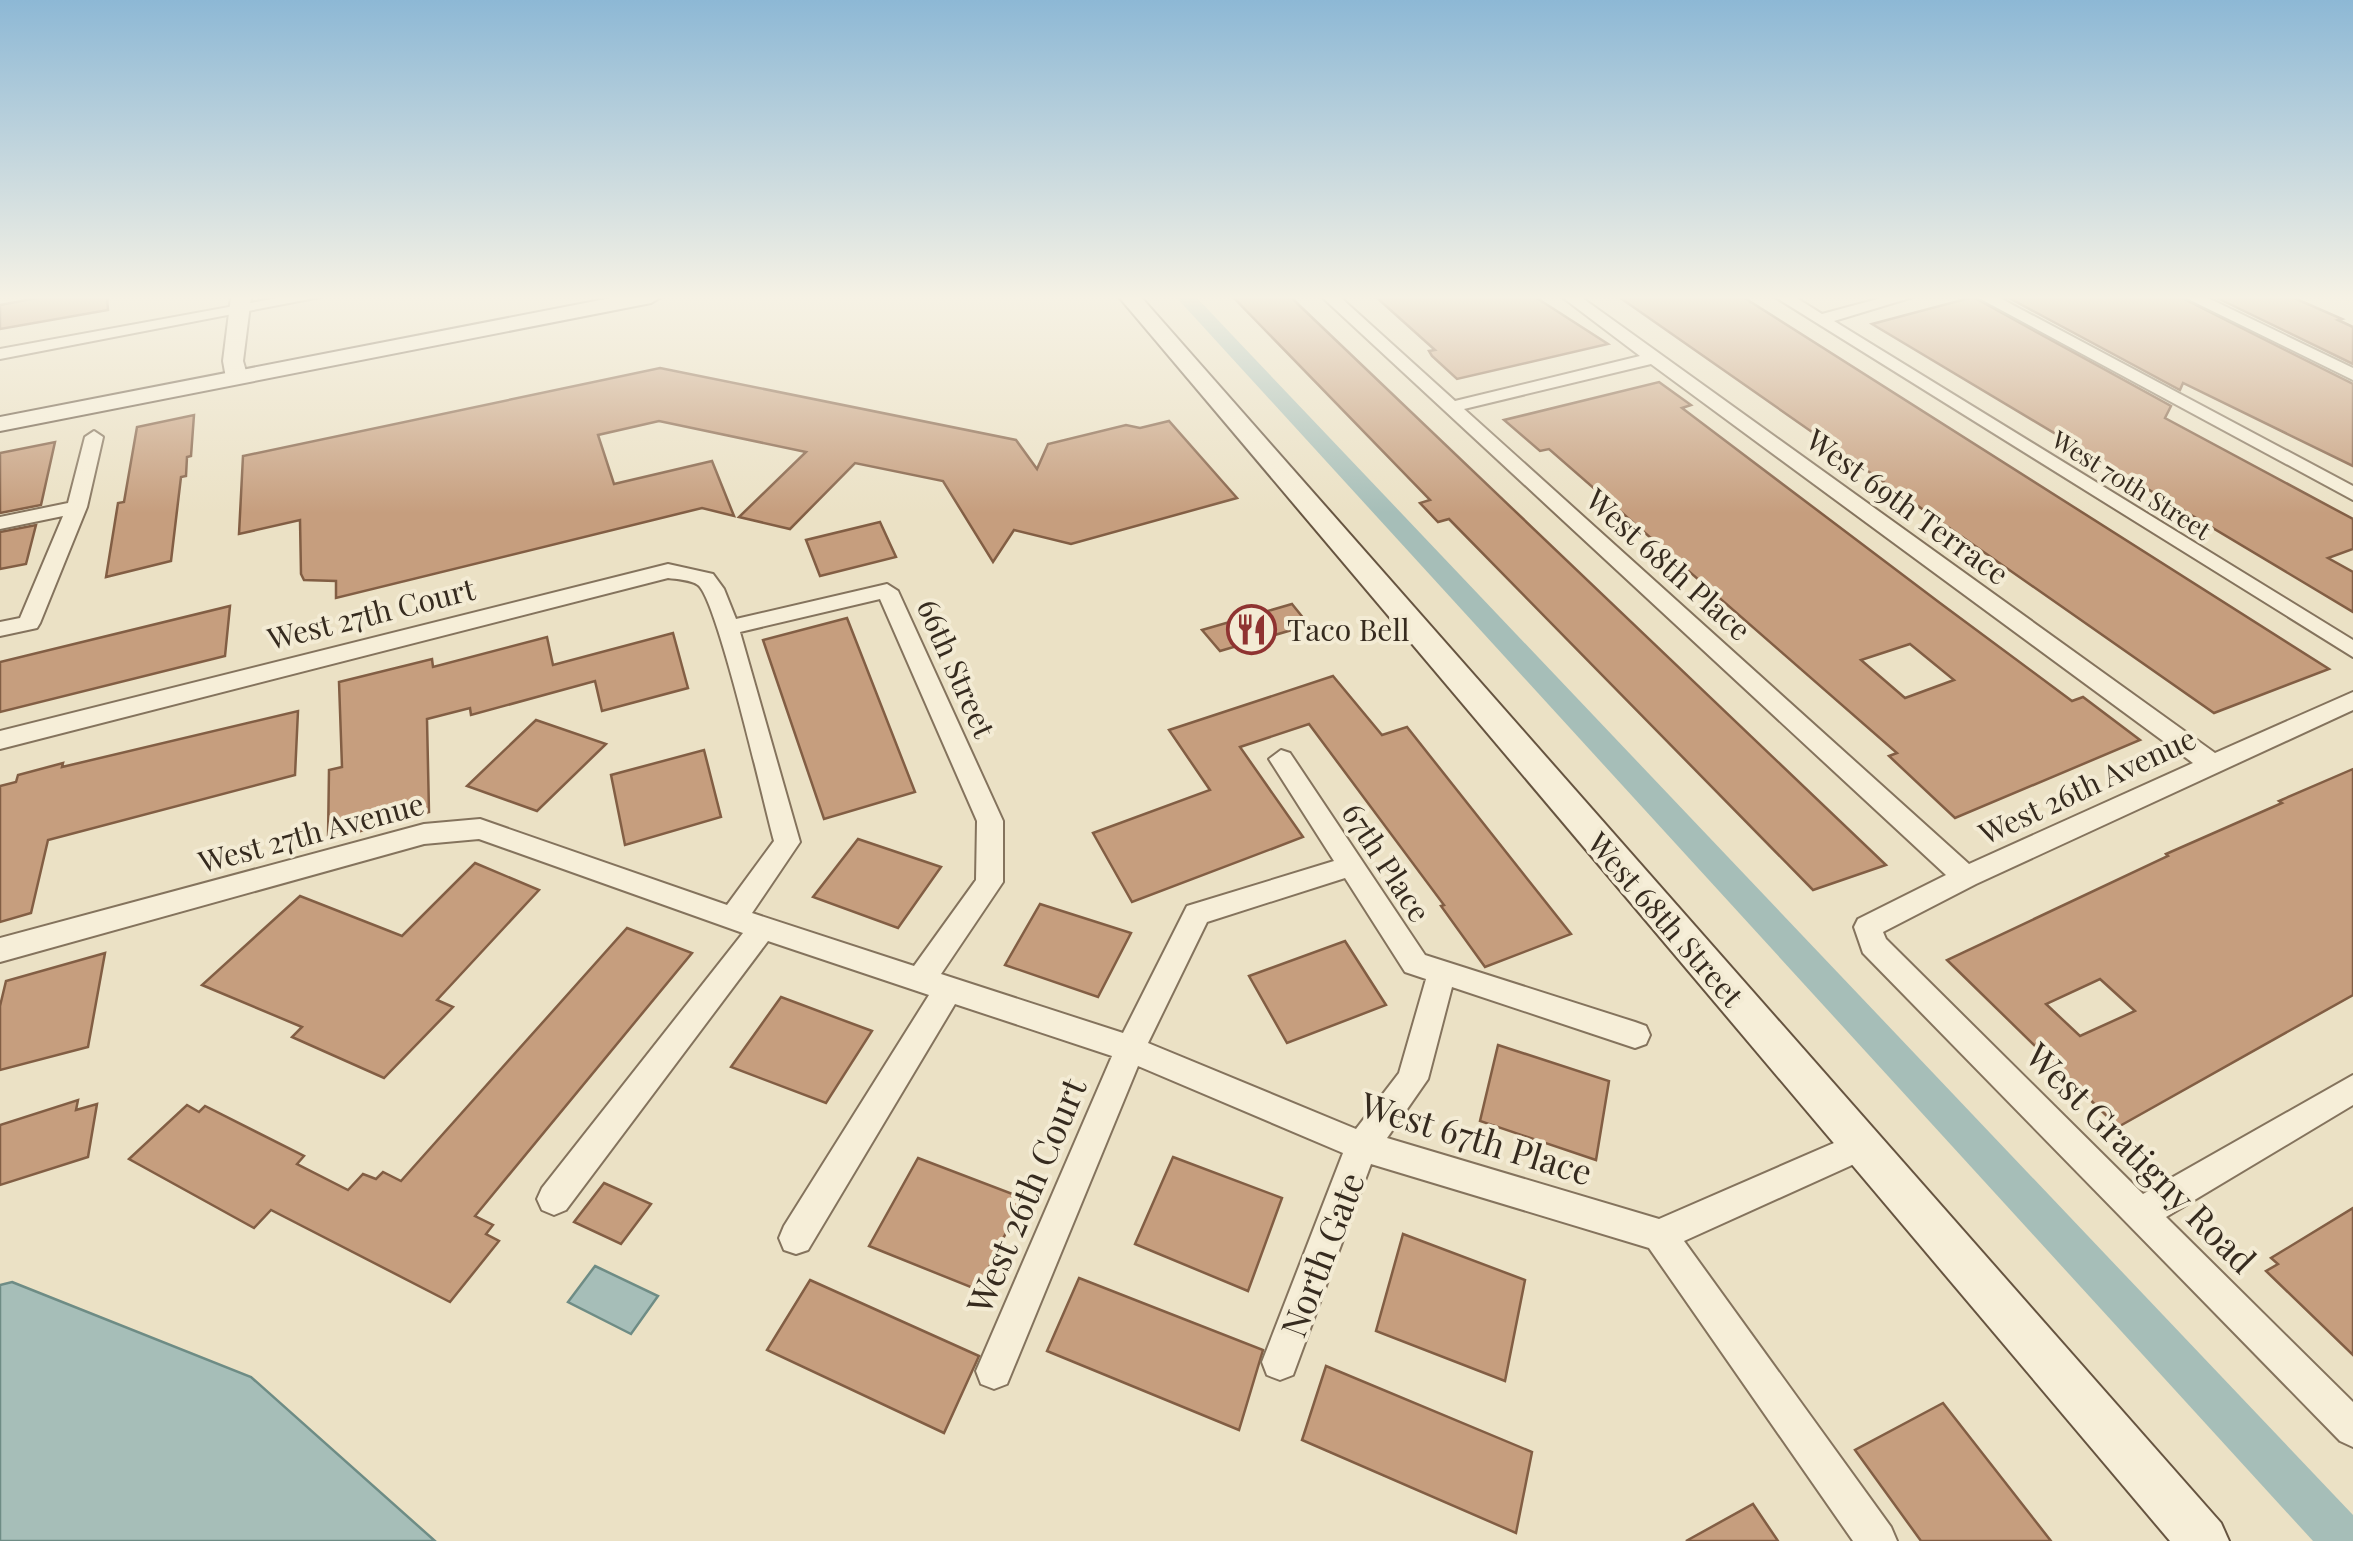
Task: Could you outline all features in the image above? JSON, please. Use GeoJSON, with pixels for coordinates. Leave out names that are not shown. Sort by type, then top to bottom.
{"type":"FeatureCollection","features":[{"type":"Feature","properties":{"kind":"main road"},"geometry":{"type":"LineString","coordinates":[[0,424],[284,369]]}},
{"type":"Feature","properties":{"kind":"main road","name":"West 68th Street"},"geometry":{"type":"LineString","coordinates":[[1191,369],[2202,1541]]}},
{"type":"Feature","properties":{"kind":"street"},"geometry":{"type":"LineString","coordinates":[[235,369],[237,378]]}},
{"type":"Feature","properties":{"kind":"street","name":"West 68th Place"},"geometry":{"type":"LineString","coordinates":[[1409,369],[1966,877]]}},
{"type":"Feature","properties":{"kind":"street"},"geometry":{"type":"LineString","coordinates":[[1452,407],[1607,369]]}},
{"type":"Feature","properties":{"kind":"street","name":"West 69th Terrace"},"geometry":{"type":"LineString","coordinates":[[1667,369],[2211,763]]}},
{"type":"Feature","properties":{"kind":"street","name":"West 70th Street"},"geometry":{"type":"LineString","coordinates":[[1898,369],[2353,650]]}},
{"type":"Feature","properties":{"kind":"street"},"geometry":{"type":"LineString","coordinates":[[2118,369],[2353,494]]}},
{"type":"Feature","properties":{"kind":"street"},"geometry":{"type":"LineString","coordinates":[[0,629],[28,623],[76,507],[94,437]]}},
{"type":"Feature","properties":{"kind":"street"},"geometry":{"type":"LineString","coordinates":[[0,523],[76,507]]}},
{"type":"Feature","properties":{"kind":"street","name":"West 27th Court"},"geometry":{"type":"LineString","coordinates":[[0,740],[668,572],[705,578],[714,590],[728,628]]}},
{"type":"Feature","properties":{"kind":"street","name":"66th Street"},"geometry":{"type":"LineString","coordinates":[[728,628],[887,591],[990,821],[989,882],[934,986]]}},
{"type":"Feature","properties":{"kind":"street"},"geometry":{"type":"LineString","coordinates":[[728,628],[787,842],[734,917]]}},
{"type":"Feature","properties":{"kind":"street","name":"West 26th Avenue"},"geometry":{"type":"LineString","coordinates":[[1873,944],[1868,927],[1966,877],[2353,700]]}},
{"type":"Feature","properties":{"kind":"street","name":"67th Place"},"geometry":{"type":"LineString","coordinates":[[1281,760],[1415,964],[1636,1035]]}},
{"type":"Feature","properties":{"kind":"street","name":"West 27th Avenue"},"geometry":{"type":"LineString","coordinates":[[0,950],[452,830],[480,830],[934,986]]}},
{"type":"Feature","properties":{"kind":"street","name":"West 26th Court"},"geometry":{"type":"LineString","coordinates":[[994,1372],[1130,1049],[1197,914],[1351,866]]}},
{"type":"Feature","properties":{"kind":"street"},"geometry":{"type":"LineString","coordinates":[[554,1200],[764,926]]}},
{"type":"Feature","properties":{"kind":"street","name":"West Gratigny Road"},"geometry":{"type":"LineString","coordinates":[[1873,944],[2353,1428]]}},
{"type":"Feature","properties":{"kind":"street"},"geometry":{"type":"LineString","coordinates":[[1362,1146],[1413,1079],[1442,972]]}},
{"type":"Feature","properties":{"kind":"street"},"geometry":{"type":"LineString","coordinates":[[796,1238],[934,986]]}},
{"type":"Feature","properties":{"kind":"street","name":"West 67th Place"},"geometry":{"type":"LineString","coordinates":[[934,986],[1130,1049],[1362,1146],[1660,1235]]}},
{"type":"Feature","properties":{"kind":"street"},"geometry":{"type":"LineString","coordinates":[[2141,1213],[2353,1090]]}},
{"type":"Feature","properties":{"kind":"street","name":"North Gate"},"geometry":{"type":"LineString","coordinates":[[1280,1362],[1362,1146]]}},
{"type":"Feature","properties":{"kind":"street"},"geometry":{"type":"LineString","coordinates":[[1861,1146],[1660,1235],[1877,1541]]}},
{"type":"Feature","properties":{"kind":"water"},"geometry":{"type":"Polygon","coordinates":[[[595,1266],[658,1296],[631,1334],[568,1302],[595,1266]]]}},
{"type":"Feature","properties":{"kind":"water"},"geometry":{"type":"Polygon","coordinates":[[[12,1282],[251,1377],[435,1541],[0,1541],[0,1285],[12,1282]]]}},
{"type":"Feature","properties":{"kind":"building"},"geometry":{"type":"Polygon","coordinates":[[[665,369],[1016,440],[1037,469],[1048,444],[1126,425],[1140,428],[1169,421],[1237,498],[1071,544],[1014,530],[993,562],[943,481],[855,463],[790,529],[739,517],[806,452],[659,421],[598,435],[614,484],[712,461],[734,516],[702,508],[336,598],[336,581],[304,580],[301,574],[300,520],[239,534],[243,456],[665,369]]]}},
{"type":"Feature","properties":{"kind":"building"},"geometry":{"type":"Polygon","coordinates":[[[1303,369],[1366,369],[1886,865],[1813,890],[1449,519],[1438,522],[1420,503],[1430,500],[1303,369]]]}},
{"type":"Feature","properties":{"kind":"building"},"geometry":{"type":"Polygon","coordinates":[[[1446,369],[1501,369],[1457,379],[1446,369]]]}},
{"type":"Feature","properties":{"kind":"building"},"geometry":{"type":"Polygon","coordinates":[[[1722,369],[1856,369],[2329,669],[2214,713],[1722,369]]]}},
{"type":"Feature","properties":{"kind":"building"},"geometry":{"type":"Polygon","coordinates":[[[1947,369],[2104,369],[2171,406],[2165,418],[2353,519],[2353,549],[2328,558],[2353,572],[2353,612],[1947,369]]]}},
{"type":"Feature","properties":{"kind":"building"},"geometry":{"type":"Polygon","coordinates":[[[2141,369],[2323,369],[2353,384],[2353,466],[2183,383],[2180,390],[2141,369]]]}},
{"type":"Feature","properties":{"kind":"building"},"geometry":{"type":"Polygon","coordinates":[[[1659,382],[1691,405],[1682,408],[1940,603],[2072,701],[2083,697],[2140,740],[1955,818],[1889,756],[1897,753],[1549,449],[1540,451],[1504,420],[1659,382]],[[1910,644],[1861,660],[1905,698],[1954,680],[1910,644]]]}},
{"type":"Feature","properties":{"kind":"building"},"geometry":{"type":"Polygon","coordinates":[[[194,415],[191,456],[187,457],[186,476],[181,477],[171,561],[106,577],[118,503],[124,502],[137,427],[194,415]]]}},
{"type":"Feature","properties":{"kind":"building"},"geometry":{"type":"Polygon","coordinates":[[[55,442],[41,505],[0,513],[0,453],[55,442]]]}},
{"type":"Feature","properties":{"kind":"building"},"geometry":{"type":"Polygon","coordinates":[[[880,522],[896,557],[820,576],[806,540],[880,522]]]}},
{"type":"Feature","properties":{"kind":"building"},"geometry":{"type":"Polygon","coordinates":[[[36,525],[26,564],[0,569],[0,532],[36,525]]]}},
{"type":"Feature","properties":{"kind":"building","name":"Taco Bell"},"geometry":{"type":"Polygon","coordinates":[[[1292,604],[1309,625],[1220,651],[1202,630],[1292,604]]]}},
{"type":"Feature","properties":{"kind":"building"},"geometry":{"type":"Polygon","coordinates":[[[230,606],[225,656],[0,712],[0,662],[230,606]]]}},
{"type":"Feature","properties":{"kind":"building"},"geometry":{"type":"Polygon","coordinates":[[[847,618],[915,792],[824,819],[763,640],[847,618]]]}},
{"type":"Feature","properties":{"kind":"building"},"geometry":{"type":"Polygon","coordinates":[[[673,633],[688,688],[602,711],[595,681],[471,715],[470,708],[427,719],[429,812],[328,840],[329,770],[342,767],[339,682],[432,659],[433,667],[547,637],[553,665],[673,633]]]}},
{"type":"Feature","properties":{"kind":"building"},"geometry":{"type":"Polygon","coordinates":[[[1333,676],[1382,735],[1407,727],[1571,934],[1485,967],[1441,906],[1444,905],[1309,724],[1240,747],[1303,837],[1132,902],[1093,833],[1210,790],[1169,730],[1333,676]]]}},
{"type":"Feature","properties":{"kind":"building"},"geometry":{"type":"Polygon","coordinates":[[[298,711],[295,775],[48,840],[31,913],[0,922],[0,786],[16,782],[18,775],[63,763],[62,767],[298,711]]]}},
{"type":"Feature","properties":{"kind":"building"},"geometry":{"type":"Polygon","coordinates":[[[536,720],[606,744],[537,811],[467,786],[536,720]]]}},
{"type":"Feature","properties":{"kind":"building"},"geometry":{"type":"Polygon","coordinates":[[[704,750],[721,817],[625,845],[611,775],[704,750]]]}},
{"type":"Feature","properties":{"kind":"building"},"geometry":{"type":"Polygon","coordinates":[[[2353,769],[2353,995],[2118,1127],[1947,960],[2166,854],[2282,803],[2279,801],[2353,769]],[[2100,979],[2046,1004],[2080,1036],[2135,1011],[2100,979]]]}},
{"type":"Feature","properties":{"kind":"building"},"geometry":{"type":"Polygon","coordinates":[[[858,839],[941,867],[898,928],[813,897],[858,839]]]}},
{"type":"Feature","properties":{"kind":"building"},"geometry":{"type":"Polygon","coordinates":[[[475,863],[539,890],[437,1000],[453,1007],[384,1078],[292,1037],[302,1027],[202,985],[300,896],[402,936],[475,863]]]}},
{"type":"Feature","properties":{"kind":"building"},"geometry":{"type":"Polygon","coordinates":[[[1040,904],[1131,933],[1098,997],[1005,965],[1040,904]]]}},
{"type":"Feature","properties":{"kind":"building"},"geometry":{"type":"Polygon","coordinates":[[[627,928],[692,953],[475,1216],[493,1225],[486,1234],[499,1241],[450,1302],[271,1210],[254,1228],[129,1159],[187,1105],[199,1112],[205,1106],[304,1156],[297,1164],[348,1190],[363,1174],[376,1179],[383,1172],[401,1181],[627,928]]]}},
{"type":"Feature","properties":{"kind":"building"},"geometry":{"type":"Polygon","coordinates":[[[1345,941],[1386,1005],[1287,1043],[1249,976],[1345,941]]]}},
{"type":"Feature","properties":{"kind":"building"},"geometry":{"type":"Polygon","coordinates":[[[105,953],[88,1047],[0,1070],[0,1006],[6,981],[105,953]]]}},
{"type":"Feature","properties":{"kind":"building"},"geometry":{"type":"Polygon","coordinates":[[[781,997],[872,1031],[826,1103],[731,1067],[781,997]]]}},
{"type":"Feature","properties":{"kind":"building"},"geometry":{"type":"Polygon","coordinates":[[[1498,1045],[1609,1081],[1596,1160],[1480,1121],[1498,1045]]]}},
{"type":"Feature","properties":{"kind":"building"},"geometry":{"type":"Polygon","coordinates":[[[78,1100],[76,1110],[97,1104],[88,1157],[0,1185],[0,1125],[78,1100]]]}},
{"type":"Feature","properties":{"kind":"building"},"geometry":{"type":"Polygon","coordinates":[[[1173,1157],[1282,1198],[1248,1291],[1135,1244],[1173,1157]]]}},
{"type":"Feature","properties":{"kind":"building"},"geometry":{"type":"Polygon","coordinates":[[[918,1158],[1023,1198],[978,1290],[869,1246],[918,1158]]]}},
{"type":"Feature","properties":{"kind":"building"},"geometry":{"type":"Polygon","coordinates":[[[604,1183],[651,1204],[621,1244],[574,1222],[604,1183]]]}},
{"type":"Feature","properties":{"kind":"building"},"geometry":{"type":"Polygon","coordinates":[[[2353,1208],[2353,1355],[2266,1271],[2278,1264],[2271,1258],[2353,1208]]]}},
{"type":"Feature","properties":{"kind":"building"},"geometry":{"type":"Polygon","coordinates":[[[1403,1234],[1525,1280],[1505,1381],[1376,1331],[1403,1234]]]}},
{"type":"Feature","properties":{"kind":"building"},"geometry":{"type":"Polygon","coordinates":[[[1079,1278],[1263,1350],[1239,1430],[1047,1351],[1079,1278]]]}},
{"type":"Feature","properties":{"kind":"building"},"geometry":{"type":"Polygon","coordinates":[[[810,1280],[979,1356],[944,1433],[767,1350],[810,1280]]]}},
{"type":"Feature","properties":{"kind":"building"},"geometry":{"type":"Polygon","coordinates":[[[1326,1366],[1532,1452],[1516,1533],[1302,1440],[1326,1366]]]}},
{"type":"Feature","properties":{"kind":"building"},"geometry":{"type":"Polygon","coordinates":[[[1943,1403],[2051,1541],[1921,1541],[1855,1450],[1943,1403]]]}},
{"type":"Feature","properties":{"kind":"building"},"geometry":{"type":"Polygon","coordinates":[[[1753,1504],[1778,1541],[1686,1541],[1753,1504]]]}},
{"type":"Feature","properties":{"kind":"waterway"},"geometry":{"type":"LineString","coordinates":[[1252,369],[2345,1541]]}},
{"type":"Feature","properties":{"kind":"place","name":"Taco Bell"},"geometry":{"type":"Point","coordinates":[1252,629]}}]}
